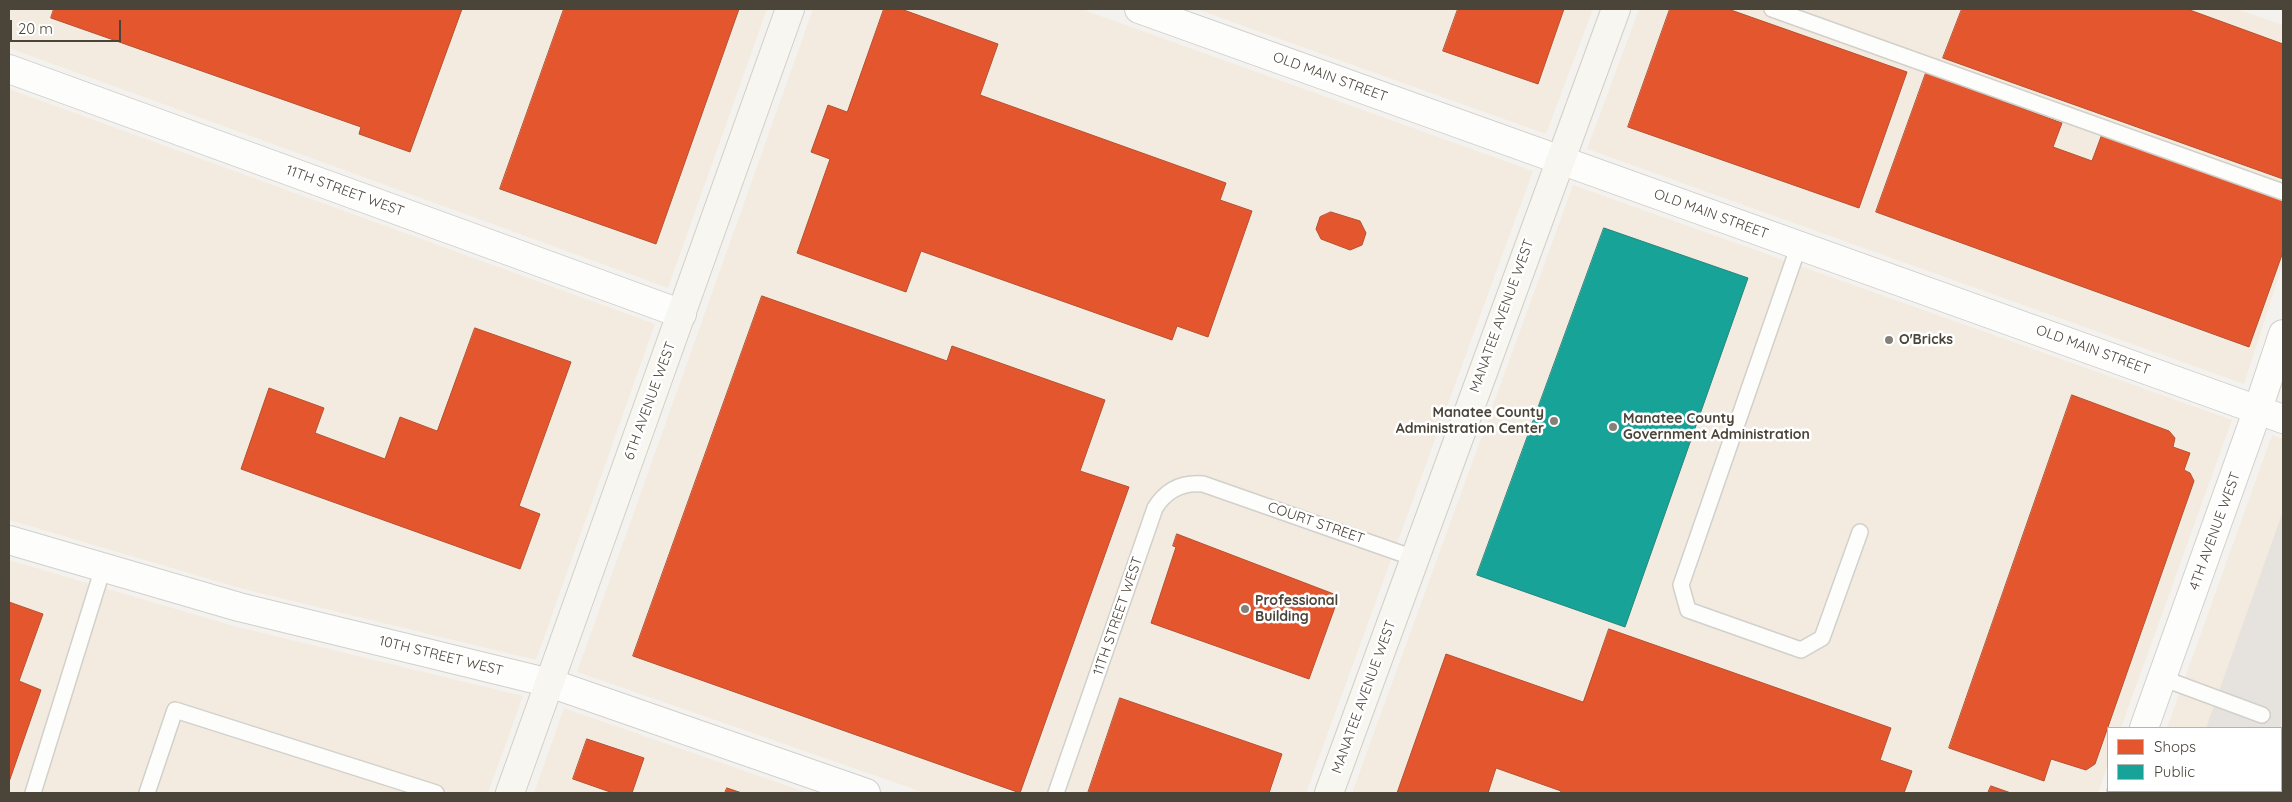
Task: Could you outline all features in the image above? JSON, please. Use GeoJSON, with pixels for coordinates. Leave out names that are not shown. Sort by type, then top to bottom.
{"type":"FeatureCollection","features":[{"type":"Feature","properties":{"kind":"main road","name":"6TH AVENUE WEST"},"geometry":{"type":"LineString","coordinates":[[510,793],[790,9]]}},
{"type":"Feature","properties":{"kind":"main road","name":"MANATEE AVENUE WEST"},"geometry":{"type":"LineString","coordinates":[[1329,793],[1616,9]]}},
{"type":"Feature","properties":{"kind":"street","name":"OLD MAIN STREET"},"geometry":{"type":"LineString","coordinates":[[1139,9],[2271,414]]}},
{"type":"Feature","properties":{"kind":"street","name":"11TH STREET WEST"},"geometry":{"type":"LineString","coordinates":[[9,69],[682,314]]}},
{"type":"Feature","properties":{"kind":"street","name":"4TH AVENUE WEST"},"geometry":{"type":"LineString","coordinates":[[2144,727],[2162,678],[2271,414],[2283,334]]}},
{"type":"Feature","properties":{"kind":"street","name":"10TH STREET WEST"},"geometry":{"type":"LineString","coordinates":[[9,540],[239,607],[550,683],[858,792]]}},
{"type":"Feature","properties":{"kind":"lane"},"geometry":{"type":"LineString","coordinates":[[1772,9],[2283,192]]}},
{"type":"Feature","properties":{"kind":"lane"},"geometry":{"type":"LineString","coordinates":[[1799,245],[1681,585],[1688,610],[1801,650],[1822,638],[1860,532]]}},
{"type":"Feature","properties":{"kind":"lane","name":"11TH STREET WEST"},"geometry":{"type":"LineString","coordinates":[[1056,793],[1155,508],[1160,499],[1181,485],[1203,484],[1219,489]]}},
{"type":"Feature","properties":{"kind":"lane","name":"COURT STREET"},"geometry":{"type":"LineString","coordinates":[[1219,489],[1414,558]]}},
{"type":"Feature","properties":{"kind":"lane"},"geometry":{"type":"LineString","coordinates":[[33,793],[104,568]]}},
{"type":"Feature","properties":{"kind":"lane"},"geometry":{"type":"LineString","coordinates":[[2162,678],[2262,715]]}},
{"type":"Feature","properties":{"kind":"lane"},"geometry":{"type":"LineString","coordinates":[[147,793],[175,710],[436,793]]}},
{"type":"Feature","properties":{"kind":"shaded area"},"geometry":{"type":"Polygon","coordinates":[[[9,9],[767,9],[668,288],[9,48],[9,9]]]}},
{"type":"Feature","properties":{"kind":"shaded area"},"geometry":{"type":"Polygon","coordinates":[[[813,9],[1081,9],[1533,171],[1306,793],[925,793],[577,672],[813,9]]]}},
{"type":"Feature","properties":{"kind":"shaded area"},"geometry":{"type":"Polygon","coordinates":[[[1196,9],[1593,9],[1546,134],[1196,9]]]}},
{"type":"Feature","properties":{"kind":"shaded area"},"geometry":{"type":"Polygon","coordinates":[[[1639,9],[2237,9],[2283,25],[2283,263],[2244,384],[1587,149],[1639,9]]]}},
{"type":"Feature","properties":{"kind":"shaded area"},"geometry":{"type":"Polygon","coordinates":[[[9,89],[655,324],[536,660],[243,589],[9,520],[9,89]]]}},
{"type":"Feature","properties":{"kind":"shaded area"},"geometry":{"type":"Polygon","coordinates":[[[1573,185],[2232,420],[2121,727],[2107,727],[2107,768],[2098,793],[1352,793],[1573,185]]]}},
{"type":"Feature","properties":{"kind":"shaded area"},"geometry":{"type":"Polygon","coordinates":[[[2272,435],[2283,439],[2283,793],[2144,793],[2282,792],[2282,727],[2167,727],[2272,435]]]}},
{"type":"Feature","properties":{"kind":"shaded area"},"geometry":{"type":"Polygon","coordinates":[[[2283,511],[2283,793],[2184,793],[2282,792],[2282,727],[2206,727],[2283,511]]]}},
{"type":"Feature","properties":{"kind":"shaded area"},"geometry":{"type":"Polygon","coordinates":[[[9,560],[234,626],[523,696],[488,793],[9,793],[9,560]]]}},
{"type":"Feature","properties":{"kind":"shaded area"},"geometry":{"type":"Polygon","coordinates":[[[564,708],[808,793],[534,793],[564,708]]]}},
{"type":"Feature","properties":{"kind":"building: Shops"},"geometry":{"type":"Polygon","coordinates":[[[54,9],[462,9],[410,152],[359,134],[361,127],[51,18],[54,9]]]}},
{"type":"Feature","properties":{"kind":"building: Shops"},"geometry":{"type":"Polygon","coordinates":[[[564,9],[739,9],[656,244],[500,189],[564,9]]]}},
{"type":"Feature","properties":{"kind":"building: Shops"},"geometry":{"type":"Polygon","coordinates":[[[884,9],[901,9],[998,44],[980,95],[1226,183],[1220,200],[1252,211],[1208,337],[1177,326],[1172,340],[921,251],[906,292],[797,253],[830,159],[811,152],[828,105],[847,112],[884,9]]]}},
{"type":"Feature","properties":{"kind":"building: Shops"},"geometry":{"type":"Polygon","coordinates":[[[1458,9],[1564,9],[1538,84],[1443,51],[1458,9]]]}},
{"type":"Feature","properties":{"kind":"building: Shops"},"geometry":{"type":"Polygon","coordinates":[[[1670,9],[1728,9],[1907,72],[1859,208],[1628,127],[1670,9]]]}},
{"type":"Feature","properties":{"kind":"building: Shops"},"geometry":{"type":"Polygon","coordinates":[[[1962,9],[2187,9],[2283,44],[2283,179],[1943,58],[1962,9]]]}},
{"type":"Feature","properties":{"kind":"building: Shops"},"geometry":{"type":"Polygon","coordinates":[[[1926,73],[2062,123],[2053,147],[2092,161],[2102,134],[2283,200],[2283,252],[2249,347],[1876,212],[1926,73]]]}},
{"type":"Feature","properties":{"kind":"building: Shops"},"geometry":{"type":"Polygon","coordinates":[[[1331,212],[1360,221],[1366,233],[1362,245],[1350,250],[1321,239],[1316,229],[1320,217],[1331,212]]]}},
{"type":"Feature","properties":{"kind":"building: Shops"},"geometry":{"type":"Polygon","coordinates":[[[762,296],[947,361],[952,346],[1105,400],[1080,471],[1129,487],[1020,793],[633,656],[762,296]]]}},
{"type":"Feature","properties":{"kind":"building: Shops"},"geometry":{"type":"Polygon","coordinates":[[[475,328],[571,362],[519,506],[540,514],[520,569],[241,469],[269,388],[324,408],[315,433],[385,459],[400,417],[437,431],[475,328]]]}},
{"type":"Feature","properties":{"kind":"building: Shops"},"geometry":{"type":"Polygon","coordinates":[[[2072,395],[2169,431],[2175,438],[2173,447],[2190,453],[2184,470],[2190,473],[2194,481],[2095,764],[2086,770],[2051,759],[2044,781],[1949,748],[2072,395]]]}},
{"type":"Feature","properties":{"kind":"building: Shops","name":"Professional Building"},"geometry":{"type":"Polygon","coordinates":[[[1177,534],[1339,596],[1309,679],[1151,623],[1176,547],[1173,546],[1177,534]]]}},
{"type":"Feature","properties":{"kind":"building: Shops"},"geometry":{"type":"Polygon","coordinates":[[[9,602],[43,614],[19,681],[41,690],[9,782],[9,602]]]}},
{"type":"Feature","properties":{"kind":"building: Shops"},"geometry":{"type":"Polygon","coordinates":[[[1609,629],[1891,728],[1880,760],[1912,771],[1904,793],[1560,793],[1561,791],[1496,768],[1488,793],[1397,793],[1446,654],[1583,702],[1609,629]]]}},
{"type":"Feature","properties":{"kind":"building: Shops"},"geometry":{"type":"Polygon","coordinates":[[[1120,698],[1282,754],[1269,793],[1088,793],[1120,698]]]}},
{"type":"Feature","properties":{"kind":"building: Shops"},"geometry":{"type":"Polygon","coordinates":[[[587,739],[644,758],[632,793],[613,793],[573,779],[587,739]]]}},
{"type":"Feature","properties":{"kind":"building: Shops"},"geometry":{"type":"Polygon","coordinates":[[[1991,786],[2011,793],[1988,793],[1991,786]]]}},
{"type":"Feature","properties":{"kind":"building: Shops"},"geometry":{"type":"Polygon","coordinates":[[[727,788],[742,793],[725,793],[727,788]]]}},
{"type":"Feature","properties":{"kind":"building: Public","name":"Manatee County Government Administration"},"geometry":{"type":"Polygon","coordinates":[[[1604,228],[1748,278],[1625,627],[1477,575],[1604,228]]]}},
{"type":"Feature","properties":{"kind":"place","name":"O'Bricks"},"geometry":{"type":"Point","coordinates":[1889,340]}},
{"type":"Feature","properties":{"kind":"place","name":"Manatee County Administration Center"},"geometry":{"type":"Point","coordinates":[1554,421]}},
{"type":"Feature","properties":{"kind":"place","name":"Manatee County Government Administration"},"geometry":{"type":"Point","coordinates":[1613,427]}},
{"type":"Feature","properties":{"kind":"place","name":"Professional Building"},"geometry":{"type":"Point","coordinates":[1245,609]}}]}
